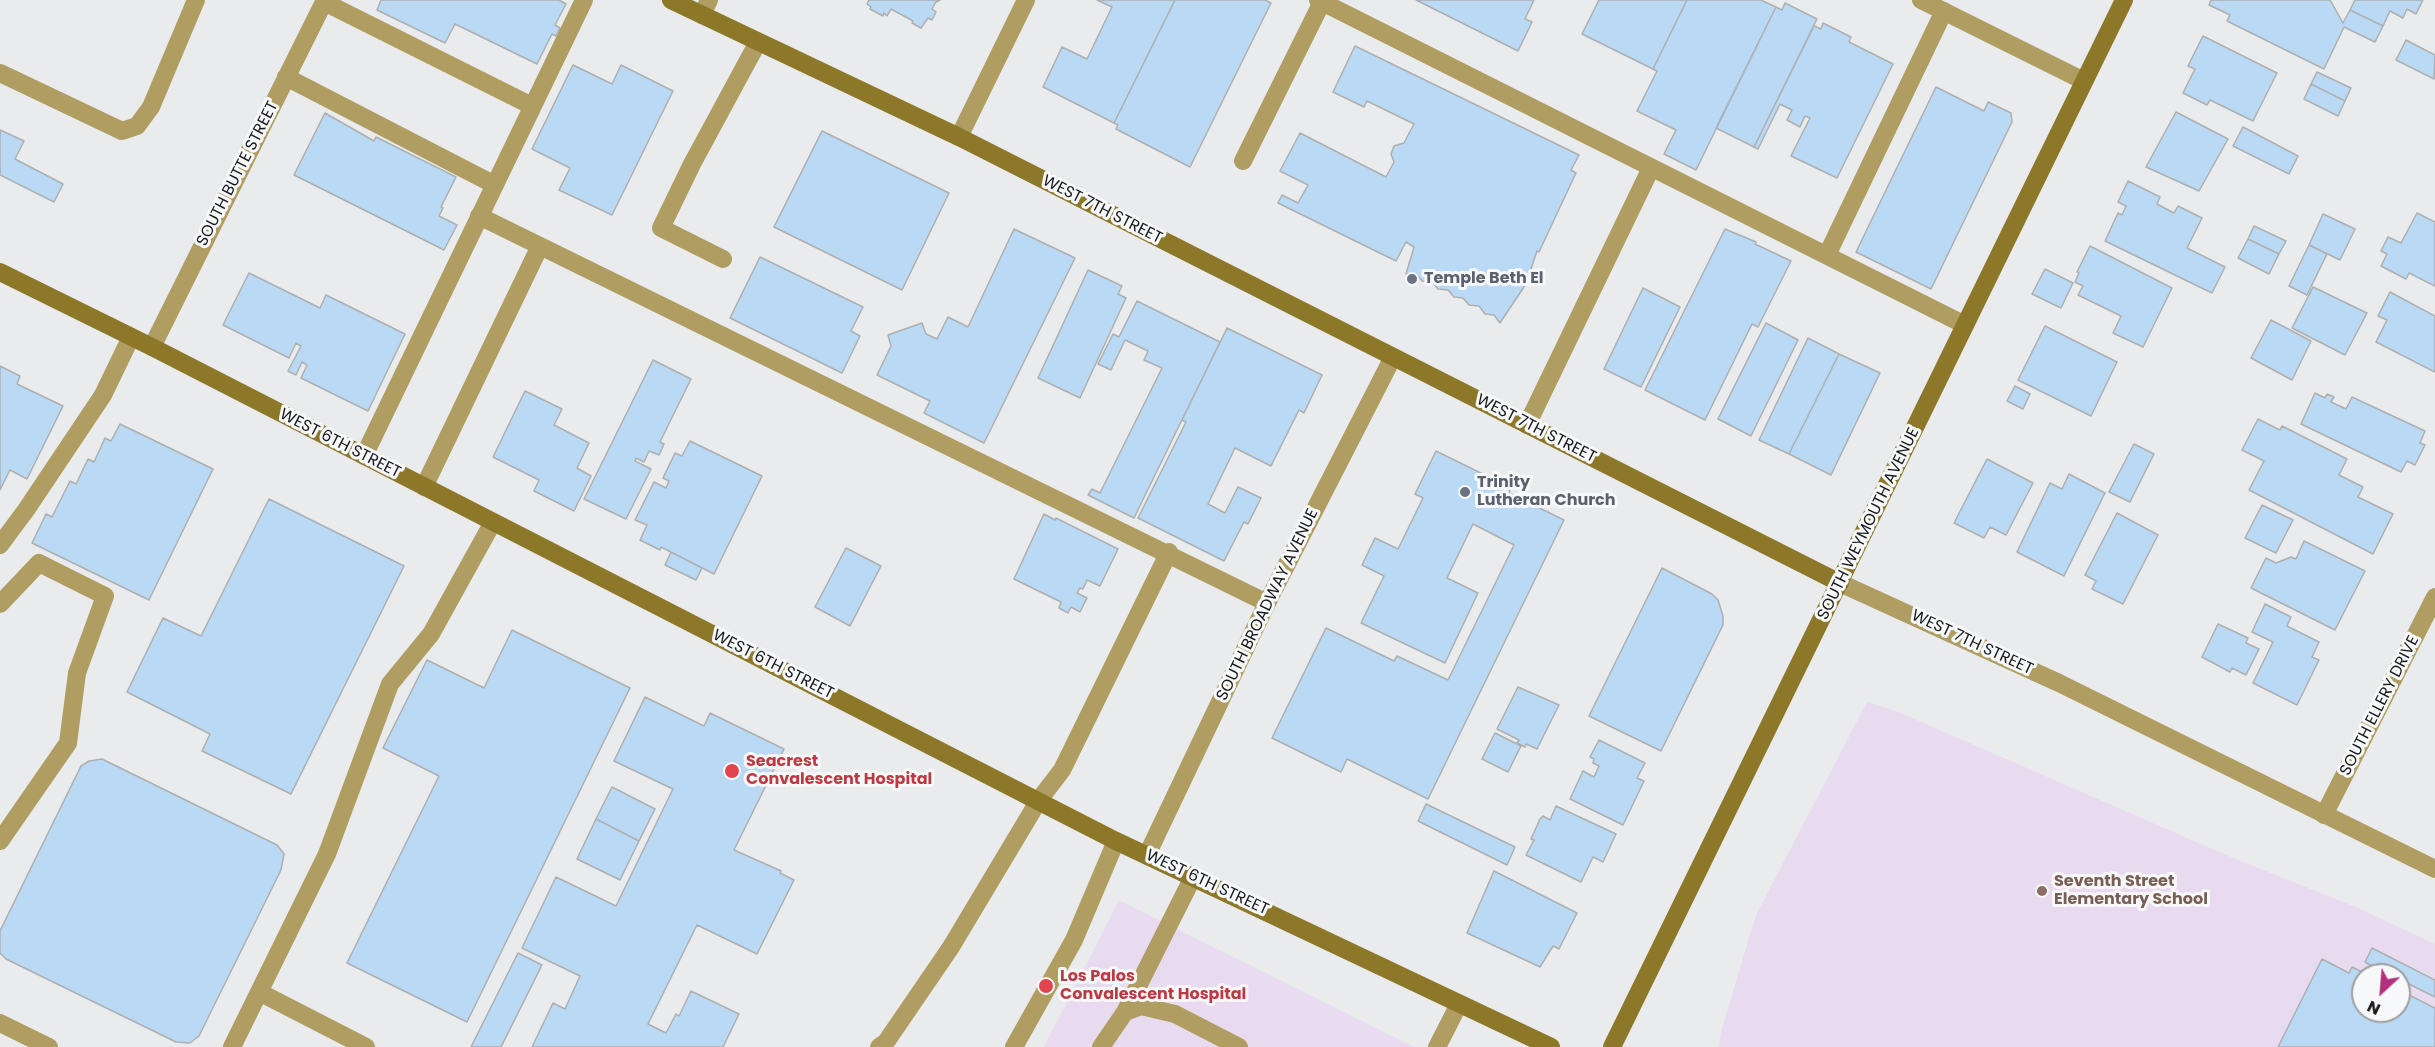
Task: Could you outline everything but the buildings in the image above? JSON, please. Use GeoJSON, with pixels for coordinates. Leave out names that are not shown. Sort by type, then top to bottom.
{"type":"FeatureCollection","features":[{"type":"Feature","properties":{"kind":"street"},"geometry":{"type":"LineString","coordinates":[[0,73],[122,131],[137,126],[151,107],[196,0]]}},
{"type":"Feature","properties":{"kind":"street"},"geometry":{"type":"LineString","coordinates":[[364,456],[584,0]]}},
{"type":"Feature","properties":{"kind":"street","name":"WEST 7TH STREET"},"geometry":{"type":"LineString","coordinates":[[671,0],[706,7],[758,42],[958,137],[1840,583],[2059,683],[2435,869]]}},
{"type":"Feature","properties":{"kind":"street"},"geometry":{"type":"LineString","coordinates":[[958,137],[1026,0]]}},
{"type":"Feature","properties":{"kind":"street"},"geometry":{"type":"LineString","coordinates":[[1921,0],[2084,81]]}},
{"type":"Feature","properties":{"kind":"street","name":"SOUTH WEYMOUTH AVENUE"},"geometry":{"type":"LineString","coordinates":[[1612,1047],[2124,0]]}},
{"type":"Feature","properties":{"kind":"street"},"geometry":{"type":"LineString","coordinates":[[325,1],[532,106]]}},
{"type":"Feature","properties":{"kind":"street","name":"SOUTH BUTTE STREET"},"geometry":{"type":"LineString","coordinates":[[152,347],[325,1]]}},
{"type":"Feature","properties":{"kind":"street"},"geometry":{"type":"LineString","coordinates":[[1243,161],[1320,1],[1965,325]]}},
{"type":"Feature","properties":{"kind":"street"},"geometry":{"type":"LineString","coordinates":[[1827,255],[1944,11]]}},
{"type":"Feature","properties":{"kind":"street"},"geometry":{"type":"LineString","coordinates":[[723,259],[661,228],[692,164],[758,42]]}},
{"type":"Feature","properties":{"kind":"street"},"geometry":{"type":"LineString","coordinates":[[286,78],[495,184]]}},
{"type":"Feature","properties":{"kind":"street"},"geometry":{"type":"LineString","coordinates":[[1527,425],[1651,168]]}},
{"type":"Feature","properties":{"kind":"street"},"geometry":{"type":"LineString","coordinates":[[479,216],[1169,552],[1267,603]]}},
{"type":"Feature","properties":{"kind":"street"},"geometry":{"type":"LineString","coordinates":[[424,487],[540,246]]}},
{"type":"Feature","properties":{"kind":"street","name":"WEST 6TH STREET"},"geometry":{"type":"LineString","coordinates":[[0,272],[152,347],[1116,841],[1551,1047]]}},
{"type":"Feature","properties":{"kind":"street"},"geometry":{"type":"LineString","coordinates":[[0,544],[26,510],[103,394],[131,337]]}},
{"type":"Feature","properties":{"kind":"street","name":"SOUTH BROADWAY AVENUE"},"geometry":{"type":"LineString","coordinates":[[1147,855],[1267,603],[1393,357]]}},
{"type":"Feature","properties":{"kind":"street"},"geometry":{"type":"LineString","coordinates":[[232,1047],[327,854],[390,684],[431,634],[493,522]]}},
{"type":"Feature","properties":{"kind":"street"},"geometry":{"type":"LineString","coordinates":[[879,1047],[886,1042],[951,947],[1039,800],[1062,770],[1169,552]]}},
{"type":"Feature","properties":{"kind":"street"},"geometry":{"type":"LineString","coordinates":[[0,604],[39,563],[105,596],[77,673],[68,743],[0,841]]}},
{"type":"Feature","properties":{"kind":"street","name":"SOUTH ELLERY DRIVE"},"geometry":{"type":"LineString","coordinates":[[2324,815],[2435,597]]}},
{"type":"Feature","properties":{"kind":"street"},"geometry":{"type":"LineString","coordinates":[[1014,1047],[1074,940],[1116,841]]}},
{"type":"Feature","properties":{"kind":"street"},"geometry":{"type":"LineString","coordinates":[[1101,1047],[1125,1012],[1192,877]]}},
{"type":"Feature","properties":{"kind":"street"},"geometry":{"type":"LineString","coordinates":[[259,992],[366,1047]]}},
{"type":"Feature","properties":{"kind":"street"},"geometry":{"type":"LineString","coordinates":[[1437,1047],[1459,1004]]}},
{"type":"Feature","properties":{"kind":"street"},"geometry":{"type":"LineString","coordinates":[[1125,1012],[1141,1006],[1175,1014],[1239,1047]]}},
{"type":"Feature","properties":{"kind":"street"},"geometry":{"type":"LineString","coordinates":[[0,1023],[49,1047]]}},
{"type":"Feature","properties":{"kind":"shaded area","name":"Seventh Street Elementary School"},"geometry":{"type":"Polygon","coordinates":[[[1867,702],[1896,711],[2233,858],[2358,908],[2435,944],[2435,1047],[1719,1047],[1721,1032],[1756,915],[1867,702]]]}},
{"type":"Feature","properties":{"kind":"shaded area"},"geometry":{"type":"Polygon","coordinates":[[[1119,900],[1414,1047],[1044,1047],[1119,900]]]}},
{"type":"Feature","properties":{"kind":"place","name":"Temple Beth El"},"geometry":{"type":"Point","coordinates":[1412,279]}},
{"type":"Feature","properties":{"kind":"place","name":"Trinity Lutheran Church"},"geometry":{"type":"Point","coordinates":[1465,492]}},
{"type":"Feature","properties":{"kind":"place","name":"Seacrest Convalescent Hospital"},"geometry":{"type":"Point","coordinates":[732,771]}},
{"type":"Feature","properties":{"kind":"place","name":"Seventh Street Elementary School"},"geometry":{"type":"Point","coordinates":[2042,891]}},
{"type":"Feature","properties":{"kind":"place","name":"Los Palos Convalescent Hospital"},"geometry":{"type":"Point","coordinates":[1046,986]}}]}
